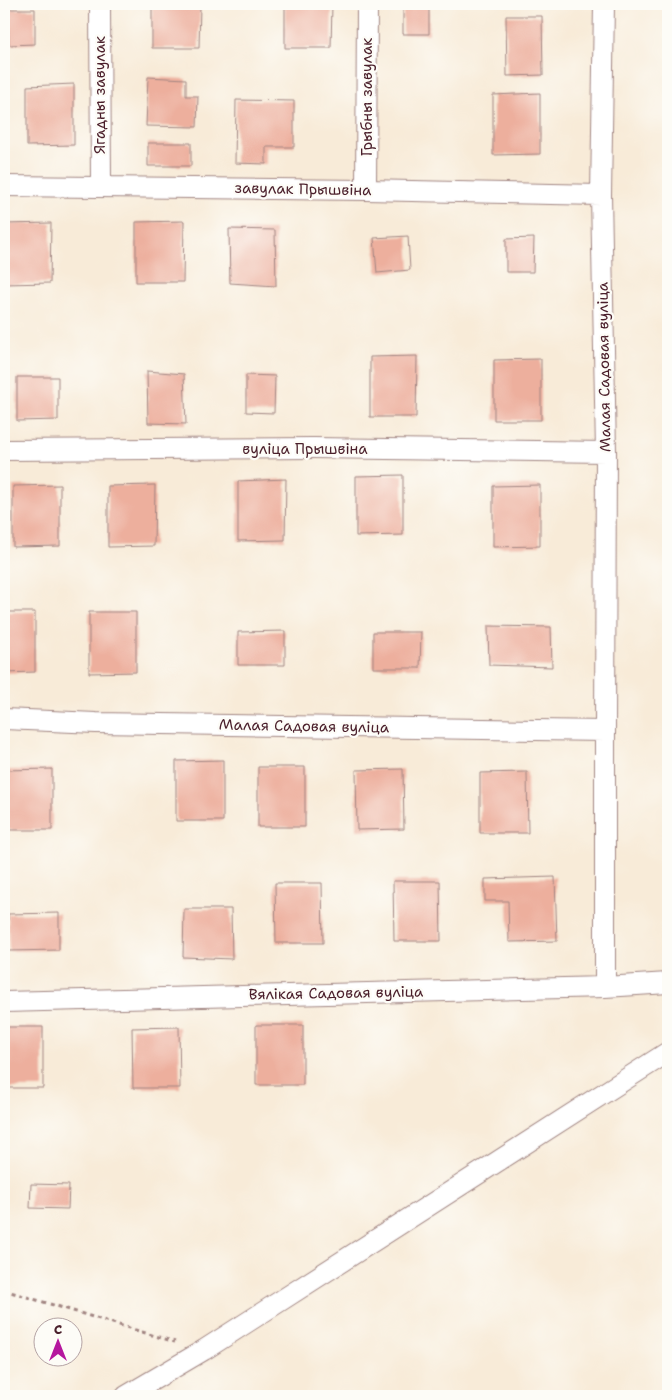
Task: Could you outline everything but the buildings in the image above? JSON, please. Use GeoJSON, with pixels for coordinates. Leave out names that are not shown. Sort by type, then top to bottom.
{"type":"FeatureCollection","features":[{"type":"Feature","properties":{"kind":"street","name":"Ягадны завулак"},"geometry":{"type":"LineString","coordinates":[[100,4],[100,186]]}},
{"type":"Feature","properties":{"kind":"street","name":"Грыбны завулак"},"geometry":{"type":"LineString","coordinates":[[366,190],[367,4]]}},
{"type":"Feature","properties":{"kind":"street","name":"Малая Садовая вуліца"},"geometry":{"type":"LineString","coordinates":[[604,4],[601,195],[606,452],[605,987]]}},
{"type":"Feature","properties":{"kind":"street","name":"завулак Прышвіна"},"geometry":{"type":"LineString","coordinates":[[4,186],[601,195]]}},
{"type":"Feature","properties":{"kind":"street","name":"вуліца Прышвіна"},"geometry":{"type":"LineString","coordinates":[[4,450],[313,448],[606,452]]}},
{"type":"Feature","properties":{"kind":"street","name":"Малая Садовая вуліца"},"geometry":{"type":"LineString","coordinates":[[4,719],[96,723],[605,731]]}},
{"type":"Feature","properties":{"kind":"street","name":"Вялікая Садовая вуліца"},"geometry":{"type":"LineString","coordinates":[[4,1002],[605,987],[668,983]]}},
{"type":"Feature","properties":{"kind":"street"},"geometry":{"type":"LineString","coordinates":[[126,1396],[204,1350],[668,1052]]}},
{"type":"Feature","properties":{"kind":"path"},"geometry":{"type":"LineString","coordinates":[[4,1290],[204,1350]]}}]}
